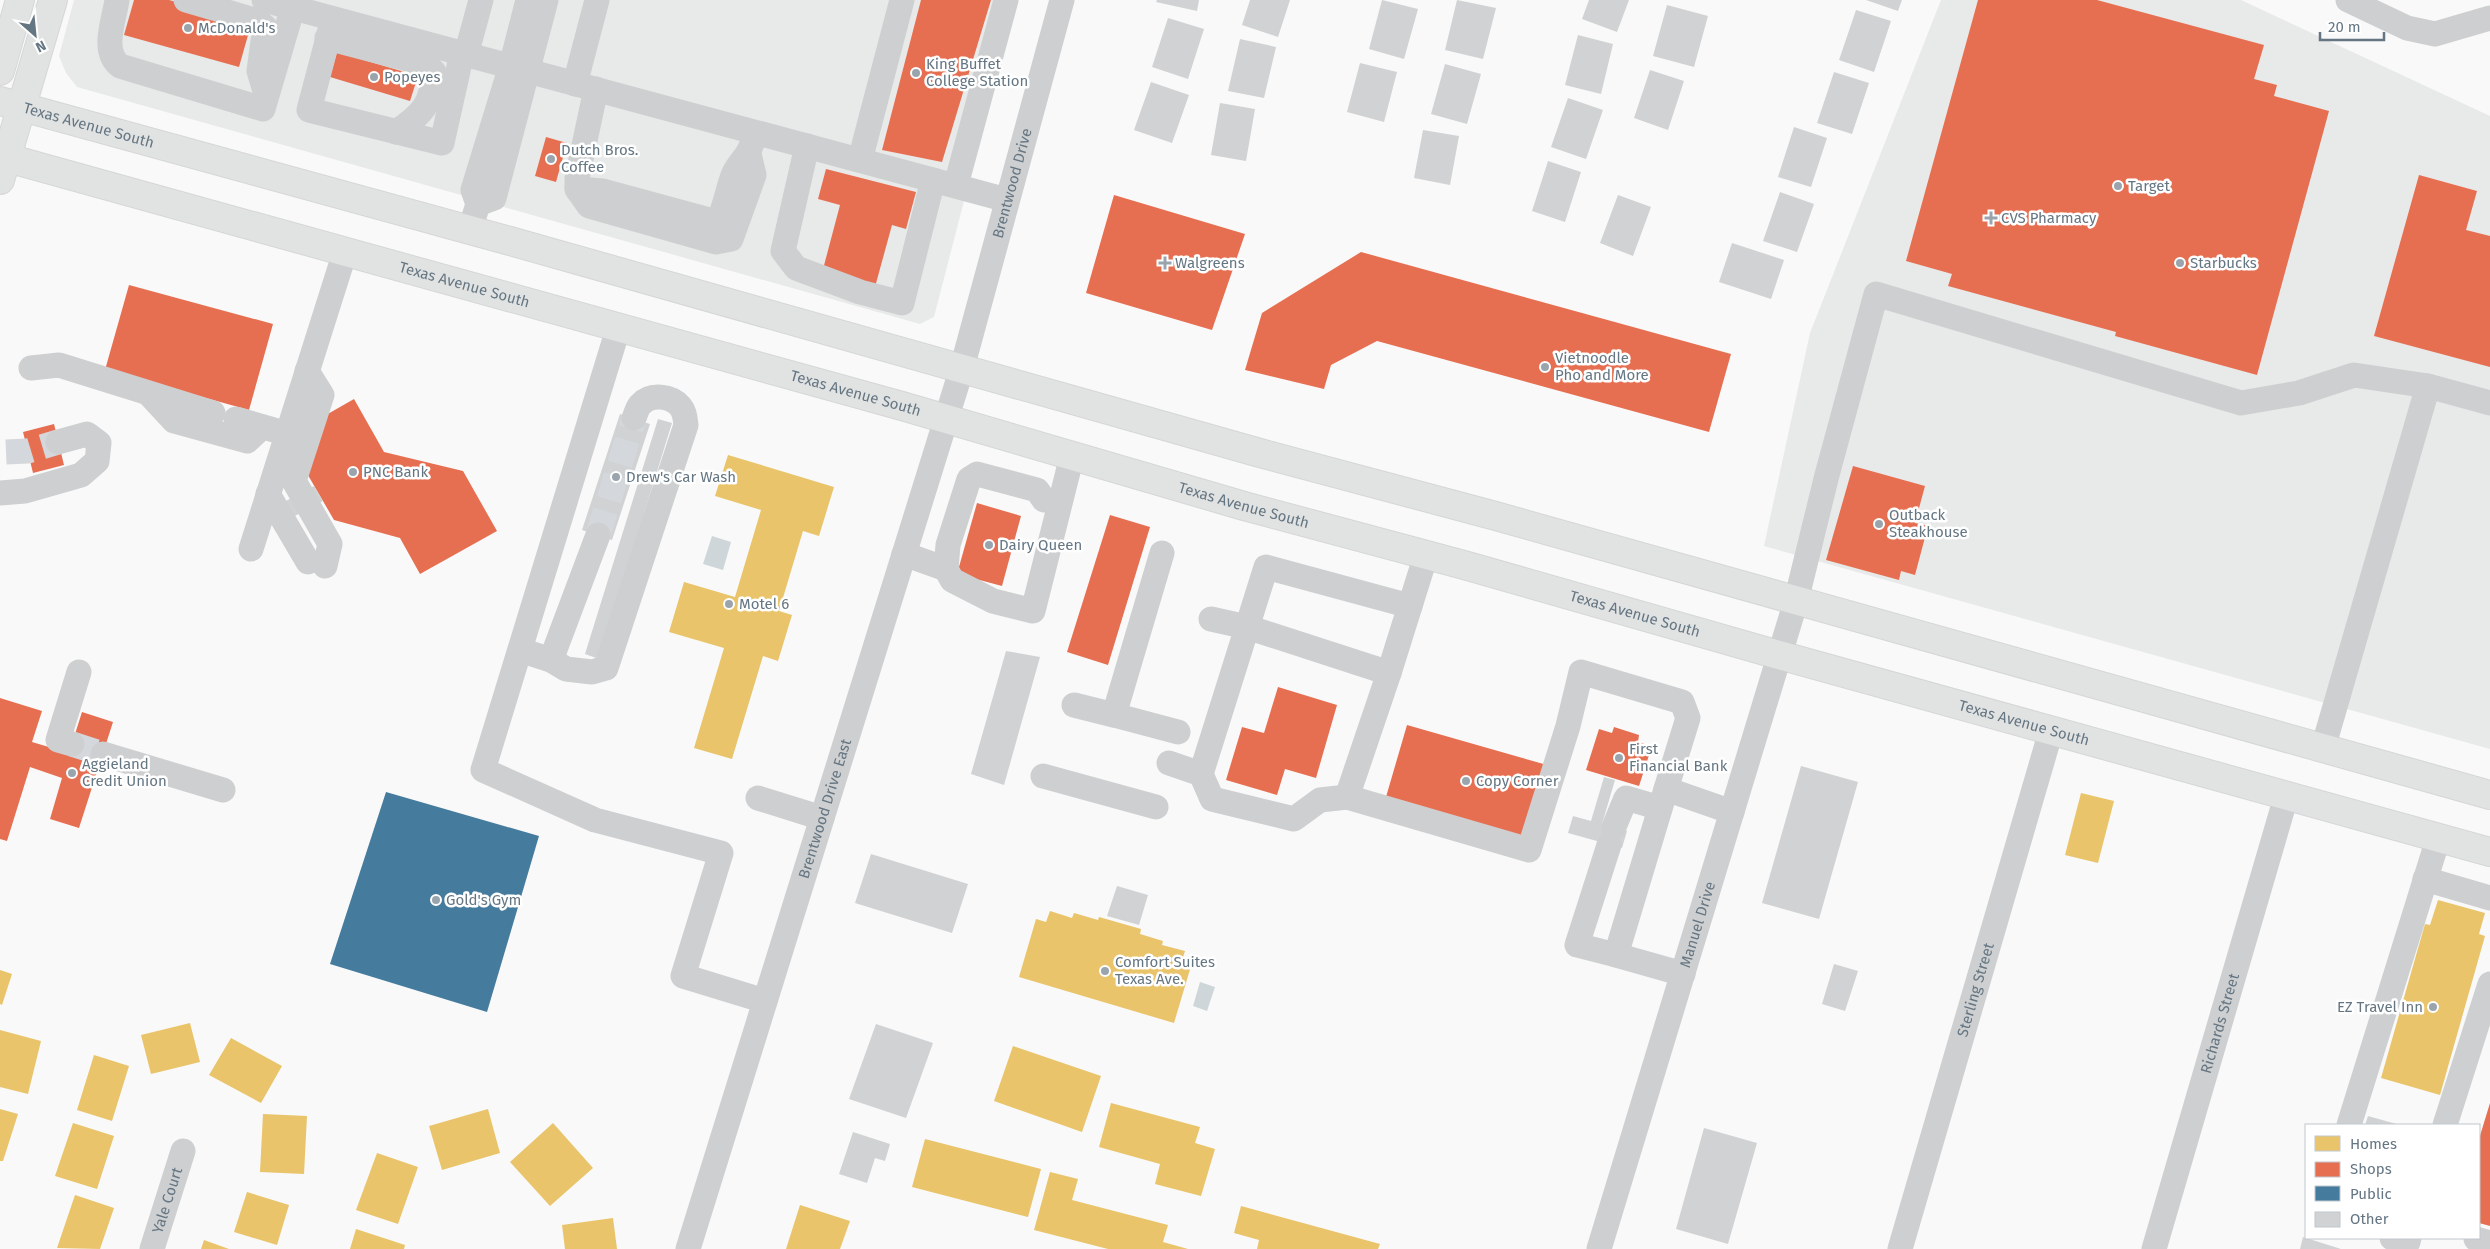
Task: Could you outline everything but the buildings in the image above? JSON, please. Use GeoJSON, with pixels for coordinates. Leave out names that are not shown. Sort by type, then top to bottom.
{"type":"FeatureCollection","features":[{"type":"Feature","properties":{"kind":"main road"},"geometry":{"type":"LineString","coordinates":[[0,71],[20,0]]}},
{"type":"Feature","properties":{"kind":"main road"},"geometry":{"type":"LineString","coordinates":[[2,165],[11,104],[53,0]]}},
{"type":"Feature","properties":{"kind":"main road","name":"Texas Avenue South"},"geometry":{"type":"LineString","coordinates":[[11,104],[470,230],[2490,794]]}},
{"type":"Feature","properties":{"kind":"main road","name":"Texas Avenue South"},"geometry":{"type":"LineString","coordinates":[[2,165],[345,252],[945,419],[1244,506],[1426,554],[1779,656],[2490,852]]}},
{"type":"Feature","properties":{"kind":"street"},"geometry":{"type":"LineString","coordinates":[[117,0],[109,50],[113,61],[120,66],[263,109],[293,8]]}},
{"type":"Feature","properties":{"kind":"street"},"geometry":{"type":"LineString","coordinates":[[186,0],[258,21],[265,27],[259,71],[266,96]]}},
{"type":"Feature","properties":{"kind":"street"},"geometry":{"type":"LineString","coordinates":[[264,0],[293,8],[330,28],[426,64],[434,72],[433,89],[428,104],[416,119],[396,132]]}},
{"type":"Feature","properties":{"kind":"street"},"geometry":{"type":"LineString","coordinates":[[330,28],[309,110],[442,143],[464,54],[481,0]]}},
{"type":"Feature","properties":{"kind":"street"},"geometry":{"type":"LineString","coordinates":[[519,68],[528,0]]}},
{"type":"Feature","properties":{"kind":"street"},"geometry":{"type":"LineString","coordinates":[[470,230],[478,204],[473,190],[546,0]]}},
{"type":"Feature","properties":{"kind":"street"},"geometry":{"type":"LineString","coordinates":[[597,0],[577,178],[577,189],[589,206],[716,242],[731,239],[754,175],[752,143]]}},
{"type":"Feature","properties":{"kind":"street"},"geometry":{"type":"LineString","coordinates":[[860,160],[902,0]]}},
{"type":"Feature","properties":{"kind":"street"},"geometry":{"type":"LineString","coordinates":[[807,146],[783,251],[796,268],[860,292],[902,302],[1006,0]]}},
{"type":"Feature","properties":{"kind":"street","name":"Brentwood Drive"},"geometry":{"type":"LineString","coordinates":[[962,368],[1062,0]]}},
{"type":"Feature","properties":{"kind":"street"},"geometry":{"type":"LineString","coordinates":[[2348,0],[2407,28],[2435,34],[2490,18]]}},
{"type":"Feature","properties":{"kind":"street"},"geometry":{"type":"LineString","coordinates":[[330,28],[464,54],[586,87],[752,143],[807,146],[1007,200]]}},
{"type":"Feature","properties":{"kind":"street"},"geometry":{"type":"LineString","coordinates":[[251,549],[286,433],[345,252]]}},
{"type":"Feature","properties":{"kind":"street","name":"Manuel Drive"},"geometry":{"type":"LineString","coordinates":[[1599,1249],[1796,601],[1876,294],[2241,403],[2299,393],[2354,375],[2428,386]]}},
{"type":"Feature","properties":{"kind":"street"},"geometry":{"type":"LineString","coordinates":[[618,329],[483,770],[595,820],[721,854],[683,976],[765,1001]]}},
{"type":"Feature","properties":{"kind":"street"},"geometry":{"type":"LineString","coordinates":[[31,368],[59,365],[286,433]]}},
{"type":"Feature","properties":{"kind":"street","name":"Brentwood Drive East"},"geometry":{"type":"LineString","coordinates":[[688,1249],[962,368]]}},
{"type":"Feature","properties":{"kind":"street"},"geometry":{"type":"LineString","coordinates":[[268,494],[316,564],[330,544],[294,481],[322,395],[307,370]]}},
{"type":"Feature","properties":{"kind":"street"},"geometry":{"type":"LineString","coordinates":[[2323,748],[2428,386],[2490,403]]}},
{"type":"Feature","properties":{"kind":"street"},"geometry":{"type":"LineString","coordinates":[[148,392],[174,421],[247,441],[262,427]]}},
{"type":"Feature","properties":{"kind":"street"},"geometry":{"type":"LineString","coordinates":[[520,650],[551,660],[566,669],[592,672],[606,668],[686,425],[685,414],[680,406],[673,400],[661,397],[650,398],[640,404],[634,418]]}},
{"type":"Feature","properties":{"kind":"street"},"geometry":{"type":"LineString","coordinates":[[0,493],[25,491],[81,475],[97,461],[99,443],[87,434],[58,442]]}},
{"type":"Feature","properties":{"kind":"street"},"geometry":{"type":"LineString","coordinates":[[948,564],[952,580],[993,601],[1033,611],[1052,502],[1072,456]]}},
{"type":"Feature","properties":{"kind":"street"},"geometry":{"type":"LineString","coordinates":[[948,564],[961,547],[977,491],[983,487],[1034,501],[1052,502]]}},
{"type":"Feature","properties":{"kind":"street"},"geometry":{"type":"LineString","coordinates":[[551,660],[598,536]]}},
{"type":"Feature","properties":{"kind":"street"},"geometry":{"type":"LineString","coordinates":[[1114,716],[1162,553]]}},
{"type":"Feature","properties":{"kind":"street"},"geometry":{"type":"LineString","coordinates":[[904,554],[948,564]]}},
{"type":"Feature","properties":{"kind":"street"},"geometry":{"type":"LineString","coordinates":[[1347,797],[1389,673],[1426,554]]}},
{"type":"Feature","properties":{"kind":"street"},"geometry":{"type":"LineString","coordinates":[[1410,606],[1266,568],[1201,774],[1212,799],[1294,819],[1320,800],[1347,797],[1528,850],[1568,726],[1581,672],[1682,702],[1688,718],[1616,955]]}},
{"type":"Feature","properties":{"kind":"street"},"geometry":{"type":"LineString","coordinates":[[1211,619],[1247,628],[1389,673]]}},
{"type":"Feature","properties":{"kind":"street"},"geometry":{"type":"LineString","coordinates":[[72,744],[58,740],[79,672]]}},
{"type":"Feature","properties":{"kind":"street"},"geometry":{"type":"LineString","coordinates":[[1074,705],[1178,732]]}},
{"type":"Feature","properties":{"kind":"street","name":"Sterling Street"},"geometry":{"type":"LineString","coordinates":[[1900,1249],[2051,731]]}},
{"type":"Feature","properties":{"kind":"street"},"geometry":{"type":"LineString","coordinates":[[103,754],[223,790]]}},
{"type":"Feature","properties":{"kind":"street"},"geometry":{"type":"LineString","coordinates":[[1169,764],[1201,774]]}},
{"type":"Feature","properties":{"kind":"street"},"geometry":{"type":"LineString","coordinates":[[1044,776],[1156,807]]}},
{"type":"Feature","properties":{"kind":"street","name":"Richards Street"},"geometry":{"type":"LineString","coordinates":[[2154,1249],[2286,797]]}},
{"type":"Feature","properties":{"kind":"street"},"geometry":{"type":"LineString","coordinates":[[758,798],[822,818]]}},
{"type":"Feature","properties":{"kind":"street"},"geometry":{"type":"LineString","coordinates":[[1683,974],[1577,944],[1626,798],[1663,799],[1732,812]]}},
{"type":"Feature","properties":{"kind":"street"},"geometry":{"type":"LineString","coordinates":[[2349,1124],[2438,839]]}},
{"type":"Feature","properties":{"kind":"street"},"geometry":{"type":"LineString","coordinates":[[2425,879],[2490,898]]}},
{"type":"Feature","properties":{"kind":"street"},"geometry":{"type":"LineString","coordinates":[[2445,1124],[2490,984]]}},
{"type":"Feature","properties":{"kind":"street","name":"Yale Court"},"geometry":{"type":"LineString","coordinates":[[152,1249],[183,1151]]}},
{"type":"Feature","properties":{"kind":"street"},"geometry":{"type":"LineString","coordinates":[[2396,1239],[2408,1242],[2409,1239]]}},
{"type":"Feature","properties":{"kind":"shaded area"},"geometry":{"type":"Polygon","coordinates":[[[74,0],[1016,0],[934,317],[920,324],[77,87],[66,73],[59,56],[74,0]]]}},
{"type":"Feature","properties":{"kind":"shaded area"},"geometry":{"type":"Polygon","coordinates":[[[1941,0],[2241,0],[2490,116],[2490,749],[1764,546],[1810,333],[1941,0]]]}},
{"type":"Feature","properties":{"kind":"shaded area"},"geometry":{"type":"Polygon","coordinates":[[[712,536],[731,542],[723,570],[703,564],[712,536]]]}},
{"type":"Feature","properties":{"kind":"shaded area"},"geometry":{"type":"Polygon","coordinates":[[[1200,982],[1215,987],[1207,1011],[1193,1006],[1200,982]]]}},
{"type":"Feature","properties":{"kind":"tunnel"},"geometry":{"type":"LineString","coordinates":[[598,535],[634,418]]}},
{"type":"Feature","properties":{"kind":"tunnel"},"geometry":{"type":"LineString","coordinates":[[6,452],[28,451],[58,442]]}},
{"type":"Feature","properties":{"kind":"tunnel"},"geometry":{"type":"LineString","coordinates":[[72,744],[103,754]]}},
{"type":"Feature","properties":{"kind":"place","name":"McDonald's"},"geometry":{"type":"Point","coordinates":[188,28]}},
{"type":"Feature","properties":{"kind":"place","name":"King Buffet College Station"},"geometry":{"type":"Point","coordinates":[916,73]}},
{"type":"Feature","properties":{"kind":"place","name":"Popeyes"},"geometry":{"type":"Point","coordinates":[374,77]}},
{"type":"Feature","properties":{"kind":"place","name":"Dutch Bros. Coffee"},"geometry":{"type":"Point","coordinates":[551,159]}},
{"type":"Feature","properties":{"kind":"place","name":"Target"},"geometry":{"type":"Point","coordinates":[2118,186]}},
{"type":"Feature","properties":{"kind":"place","name":"CVS Pharmacy"},"geometry":{"type":"Point","coordinates":[1991,218]}},
{"type":"Feature","properties":{"kind":"place","name":"Walgreens"},"geometry":{"type":"Point","coordinates":[1165,263]}},
{"type":"Feature","properties":{"kind":"place","name":"Starbucks"},"geometry":{"type":"Point","coordinates":[2180,263]}},
{"type":"Feature","properties":{"kind":"place","name":"Vietnoodle Pho and More"},"geometry":{"type":"Point","coordinates":[1545,367]}},
{"type":"Feature","properties":{"kind":"place","name":"PNC Bank"},"geometry":{"type":"Point","coordinates":[353,472]}},
{"type":"Feature","properties":{"kind":"place","name":"Drew's Car Wash"},"geometry":{"type":"Point","coordinates":[616,477]}},
{"type":"Feature","properties":{"kind":"place","name":"Outback Steakhouse"},"geometry":{"type":"Point","coordinates":[1879,524]}},
{"type":"Feature","properties":{"kind":"place","name":"Dairy Queen"},"geometry":{"type":"Point","coordinates":[989,545]}},
{"type":"Feature","properties":{"kind":"place","name":"Motel 6"},"geometry":{"type":"Point","coordinates":[729,604]}},
{"type":"Feature","properties":{"kind":"place","name":"First Financial Bank"},"geometry":{"type":"Point","coordinates":[1619,758]}},
{"type":"Feature","properties":{"kind":"place","name":"Aggieland Credit Union"},"geometry":{"type":"Point","coordinates":[72,773]}},
{"type":"Feature","properties":{"kind":"place","name":"Copy Corner"},"geometry":{"type":"Point","coordinates":[1466,781]}},
{"type":"Feature","properties":{"kind":"place","name":"Gold's Gym"},"geometry":{"type":"Point","coordinates":[436,900]}},
{"type":"Feature","properties":{"kind":"place","name":"Comfort Suites Texas Ave."},"geometry":{"type":"Point","coordinates":[1105,971]}},
{"type":"Feature","properties":{"kind":"place","name":"EZ Travel Inn"},"geometry":{"type":"Point","coordinates":[2433,1007]}}]}
